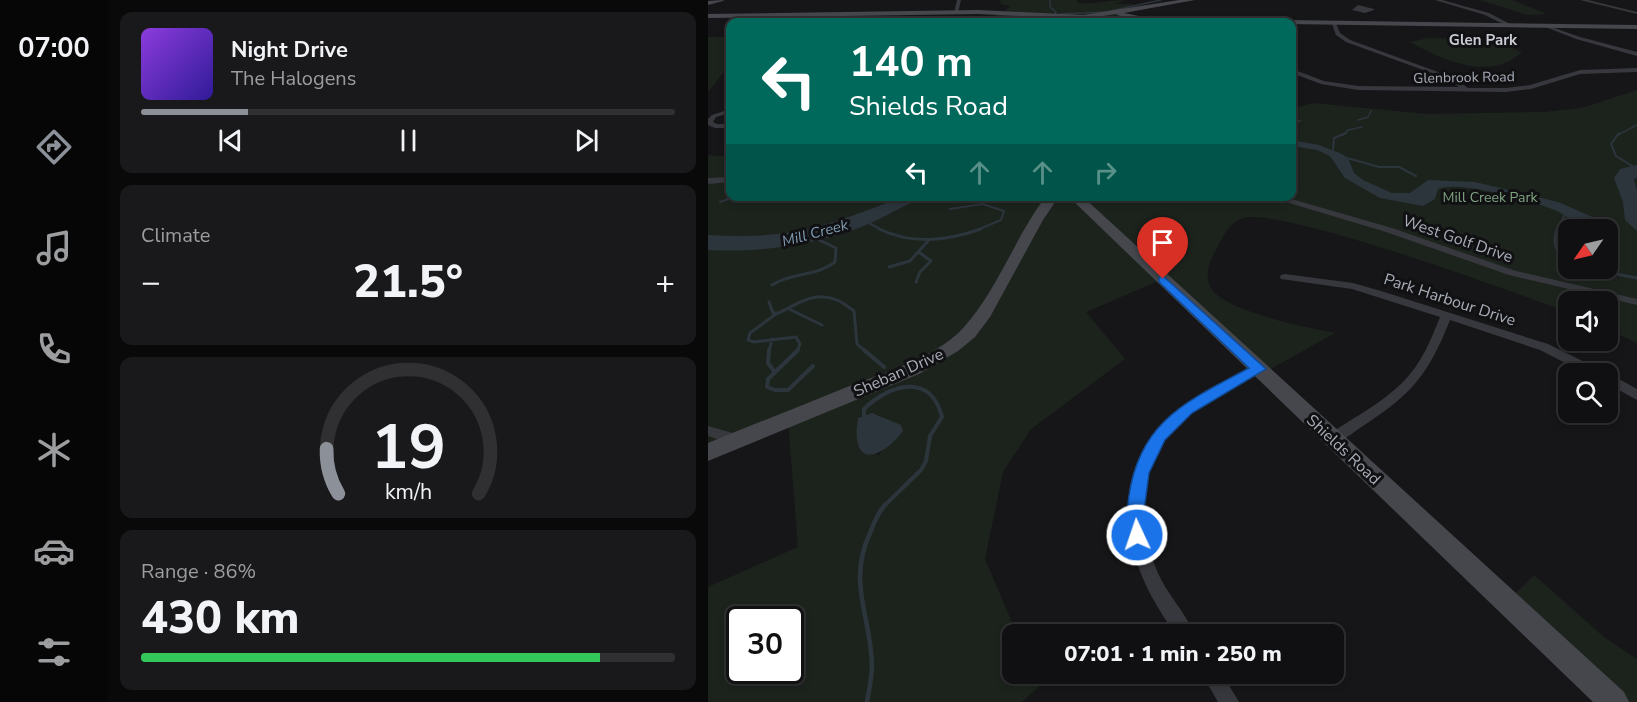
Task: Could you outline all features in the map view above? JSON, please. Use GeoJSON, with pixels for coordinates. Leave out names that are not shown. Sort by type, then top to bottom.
{"type":"FeatureCollection","features":[{"type":"Feature","properties":{"kind":"street"},"geometry":{"type":"LineString","coordinates":[[708,3],[721,0]]}},
{"type":"Feature","properties":{"kind":"street"},"geometry":{"type":"LineString","coordinates":[[867,0],[885,18]]}},
{"type":"Feature","properties":{"kind":"street"},"geometry":{"type":"LineString","coordinates":[[956,13],[959,0]]}},
{"type":"Feature","properties":{"kind":"street"},"geometry":{"type":"LineString","coordinates":[[708,16],[956,13],[1078,18],[1192,0]]}},
{"type":"Feature","properties":{"kind":"street"},"geometry":{"type":"LineString","coordinates":[[1437,0],[1491,15],[1509,25]]}},
{"type":"Feature","properties":{"kind":"street"},"geometry":{"type":"LineString","coordinates":[[1582,0],[1637,13]]}},
{"type":"Feature","properties":{"kind":"street"},"geometry":{"type":"LineString","coordinates":[[1365,12],[1373,23]]}},
{"type":"Feature","properties":{"kind":"street"},"geometry":{"type":"LineString","coordinates":[[1119,13],[1130,18]]}},
{"type":"Feature","properties":{"kind":"street"},"geometry":{"type":"LineString","coordinates":[[812,18],[818,14]]}},
{"type":"Feature","properties":{"kind":"street"},"geometry":{"type":"LineString","coordinates":[[1296,22],[1637,27]]}},
{"type":"Feature","properties":{"kind":"street"},"geometry":{"type":"LineString","coordinates":[[1333,22],[1338,34],[1348,41],[1450,78],[1467,90]]}},
{"type":"Feature","properties":{"kind":"street"},"geometry":{"type":"LineString","coordinates":[[1545,25],[1578,38],[1637,54]]}},
{"type":"Feature","properties":{"kind":"street","name":"Glenbrook Road"},"geometry":{"type":"LineString","coordinates":[[1296,73],[1323,83],[1358,88],[1467,90],[1524,88],[1580,72],[1637,70]]}},
{"type":"Feature","properties":{"kind":"street"},"geometry":{"type":"LineString","coordinates":[[726,112],[714,116],[709,122],[715,126],[726,126]]}},
{"type":"Feature","properties":{"kind":"street"},"geometry":{"type":"LineString","coordinates":[[708,182],[726,180]]}},
{"type":"Feature","properties":{"kind":"street","name":"Sheban Drive"},"geometry":{"type":"LineString","coordinates":[[708,452],[912,369],[952,347],[969,333],[984,313],[1036,219],[1049,201]]}},
{"type":"Feature","properties":{"kind":"street","name":"Shields Road"},"geometry":{"type":"LineString","coordinates":[[1079,201],[1614,702]]}},
{"type":"Feature","properties":{"kind":"street","name":"West Golf Drive"},"geometry":{"type":"LineString","coordinates":[[1288,201],[1389,230],[1513,273],[1637,302]]}},
{"type":"Feature","properties":{"kind":"street","name":"Park Harbour Drive"},"geometry":{"type":"LineString","coordinates":[[1285,277],[1364,289],[1551,350],[1577,363]]}},
{"type":"Feature","properties":{"kind":"street"},"geometry":{"type":"LineString","coordinates":[[1334,438],[1387,404],[1413,380],[1431,353],[1446,315]]}},
{"type":"Feature","properties":{"kind":"street"},"geometry":{"type":"LineString","coordinates":[[1179,624],[1163,600],[1142,556],[1135,511],[1141,472],[1159,436],[1174,418],[1201,399],[1259,369]]}},
{"type":"Feature","properties":{"kind":"street"},"geometry":{"type":"LineString","coordinates":[[1618,384],[1637,395]]}},
{"type":"Feature","properties":{"kind":"street"},"geometry":{"type":"LineString","coordinates":[[708,431],[738,440]]}},
{"type":"Feature","properties":{"kind":"street"},"geometry":{"type":"LineString","coordinates":[[1217,684],[1229,702]]}},
{"type":"Feature","properties":{"kind":"green space"},"geometry":{"type":"Polygon","coordinates":[[[1000,0],[1077,0],[1077,3],[1083,3],[1124,0],[1115,4],[1133,4],[1127,12],[1120,13],[1130,18],[988,18],[1002,13],[1011,6],[1001,4],[1000,0]]]}},
{"type":"Feature","properties":{"kind":"green space"},"geometry":{"type":"Polygon","coordinates":[[[1480,0],[1512,0],[1547,14],[1528,15],[1480,0]]]}},
{"type":"Feature","properties":{"kind":"green space"},"geometry":{"type":"Polygon","coordinates":[[[708,37],[726,37],[726,69],[708,92],[708,37]]]}},
{"type":"Feature","properties":{"kind":"green space"},"geometry":{"type":"Polygon","coordinates":[[[1428,38],[1491,40],[1522,52],[1496,66],[1466,65],[1410,42],[1428,38]]]}},
{"type":"Feature","properties":{"kind":"green space","name":"Mill Creek Park"},"geometry":{"type":"Polygon","coordinates":[[[1637,90],[1637,343],[1618,334],[1618,291],[1558,291],[1558,309],[1351,238],[1266,218],[1243,218],[1229,228],[1209,264],[1210,286],[1217,295],[1247,311],[1287,323],[1335,333],[1264,373],[1163,279],[1086,312],[1125,359],[1031,429],[1003,472],[985,559],[1013,624],[1002,624],[1002,684],[1039,684],[1040,686],[1022,702],[708,702],[708,587],[798,547],[788,420],[708,452],[708,155],[726,157],[726,201],[1296,201],[1296,108],[1313,103],[1427,114],[1544,112],[1582,108],[1637,90]],[[876,414],[858,418],[858,445],[878,455],[897,437],[884,419],[876,414]]]}},
{"type":"Feature","properties":{"kind":"green space"},"geometry":{"type":"Polygon","coordinates":[[[1534,575],[1605,638],[1637,659],[1637,702],[1614,702],[1507,602],[1534,575]]]}},
{"type":"Feature","properties":{"kind":"water"},"geometry":{"type":"Polygon","coordinates":[[[1296,141],[1319,145],[1342,154],[1348,158],[1354,173],[1363,180],[1392,193],[1410,193],[1428,180],[1475,182],[1558,202],[1597,219],[1570,219],[1557,211],[1532,202],[1462,187],[1438,189],[1435,199],[1423,206],[1380,198],[1345,178],[1330,156],[1317,150],[1296,147],[1296,141]]]}},
{"type":"Feature","properties":{"kind":"water"},"geometry":{"type":"Polygon","coordinates":[[[1637,165],[1637,177],[1634,180],[1637,190],[1637,231],[1625,220],[1623,202],[1614,178],[1620,169],[1637,165]]]}},
{"type":"Feature","properties":{"kind":"water","name":"Mill Creek"},"geometry":{"type":"Polygon","coordinates":[[[891,201],[915,201],[866,225],[828,238],[768,249],[708,250],[708,235],[786,233],[852,216],[891,201]]]}},
{"type":"Feature","properties":{"kind":"water"},"geometry":{"type":"Polygon","coordinates":[[[872,413],[901,425],[903,431],[885,449],[868,454],[862,452],[858,445],[858,418],[872,413]]]}},
{"type":"Feature","properties":{"kind":"waterway"},"geometry":{"type":"LineString","coordinates":[[1050,0],[1050,7],[1056,12],[1054,15]]}},
{"type":"Feature","properties":{"kind":"waterway"},"geometry":{"type":"LineString","coordinates":[[1060,14],[1106,12],[1161,0]]}},
{"type":"Feature","properties":{"kind":"waterway"},"geometry":{"type":"LineString","coordinates":[[1358,120],[1368,117],[1371,111]]}},
{"type":"Feature","properties":{"kind":"waterway"},"geometry":{"type":"LineString","coordinates":[[1618,135],[1637,125]]}},
{"type":"Feature","properties":{"kind":"waterway"},"geometry":{"type":"LineString","coordinates":[[1344,134],[1348,130],[1362,127]]}},
{"type":"Feature","properties":{"kind":"waterway"},"geometry":{"type":"LineString","coordinates":[[1619,133],[1611,144],[1616,156],[1637,169]]}},
{"type":"Feature","properties":{"kind":"waterway"},"geometry":{"type":"LineString","coordinates":[[1333,150],[1334,138],[1344,134]]}},
{"type":"Feature","properties":{"kind":"waterway"},"geometry":{"type":"LineString","coordinates":[[1347,158],[1379,167],[1399,167],[1416,176]]}},
{"type":"Feature","properties":{"kind":"waterway"},"geometry":{"type":"LineString","coordinates":[[720,202],[726,200]]}},
{"type":"Feature","properties":{"kind":"waterway"},"geometry":{"type":"LineString","coordinates":[[950,209],[982,204]]}},
{"type":"Feature","properties":{"kind":"waterway"},"geometry":{"type":"LineString","coordinates":[[977,230],[1001,220],[1004,211],[982,204]]}},
{"type":"Feature","properties":{"kind":"waterway"},"geometry":{"type":"LineString","coordinates":[[1557,230],[1565,214]]}},
{"type":"Feature","properties":{"kind":"waterway"},"geometry":{"type":"LineString","coordinates":[[867,222],[882,230]]}},
{"type":"Feature","properties":{"kind":"waterway"},"geometry":{"type":"LineString","coordinates":[[879,229],[904,237],[930,240],[981,229]]}},
{"type":"Feature","properties":{"kind":"waterway"},"geometry":{"type":"LineString","coordinates":[[1557,229],[1555,239],[1558,251]]}},
{"type":"Feature","properties":{"kind":"waterway","name":"Mill Creek"},"geometry":{"type":"LineString","coordinates":[[772,285],[788,278],[820,270],[835,262],[836,248],[815,238]]}},
{"type":"Feature","properties":{"kind":"waterway"},"geometry":{"type":"LineString","coordinates":[[889,267],[910,261],[928,241]]}},
{"type":"Feature","properties":{"kind":"waterway"},"geometry":{"type":"LineString","coordinates":[[916,282],[920,272],[931,261],[920,253]]}},
{"type":"Feature","properties":{"kind":"waterway"},"geometry":{"type":"LineString","coordinates":[[1618,274],[1637,278]]}},
{"type":"Feature","properties":{"kind":"waterway"},"geometry":{"type":"LineString","coordinates":[[769,302],[773,313],[779,313],[808,299],[817,297],[835,299],[854,311],[857,344],[866,352]]}},
{"type":"Feature","properties":{"kind":"waterway"},"geometry":{"type":"LineString","coordinates":[[789,309],[822,325]]}},
{"type":"Feature","properties":{"kind":"waterway"},"geometry":{"type":"LineString","coordinates":[[772,340],[754,342],[748,340],[750,333],[776,314]]}},
{"type":"Feature","properties":{"kind":"waterway"},"geometry":{"type":"LineString","coordinates":[[772,340],[796,337],[800,344],[798,350]]}},
{"type":"Feature","properties":{"kind":"waterway"},"geometry":{"type":"LineString","coordinates":[[769,352],[772,340]]}},
{"type":"Feature","properties":{"kind":"waterway"},"geometry":{"type":"LineString","coordinates":[[769,350],[768,363],[774,371]]}},
{"type":"Feature","properties":{"kind":"waterway"},"geometry":{"type":"LineString","coordinates":[[798,350],[768,379],[767,387],[775,390],[788,390],[813,366]]}},
{"type":"Feature","properties":{"kind":"waterway"},"geometry":{"type":"LineString","coordinates":[[864,350],[884,367]]}},
{"type":"Feature","properties":{"kind":"waterway"},"geometry":{"type":"LineString","coordinates":[[864,415],[864,409],[874,400],[886,393],[909,387],[919,388],[929,393],[937,403],[942,417],[930,436],[926,461],[921,470],[885,505]]}},
{"type":"Feature","properties":{"kind":"waterway"},"geometry":{"type":"LineString","coordinates":[[867,702],[872,665],[860,584],[860,568],[870,533],[878,514],[885,505]]}},
{"type":"Feature","properties":{"kind":"district","name":"Glen Park"},"geometry":{"type":"Point","coordinates":[1483,40]}},
{"type":"Feature","properties":{"kind":"route"},"geometry":{"type":"LineString","coordinates":[[1137,535],[1136,492],[1145,461],[1159,436],[1174,418],[1186,409],[1259,369],[1163,279]]}}]}
